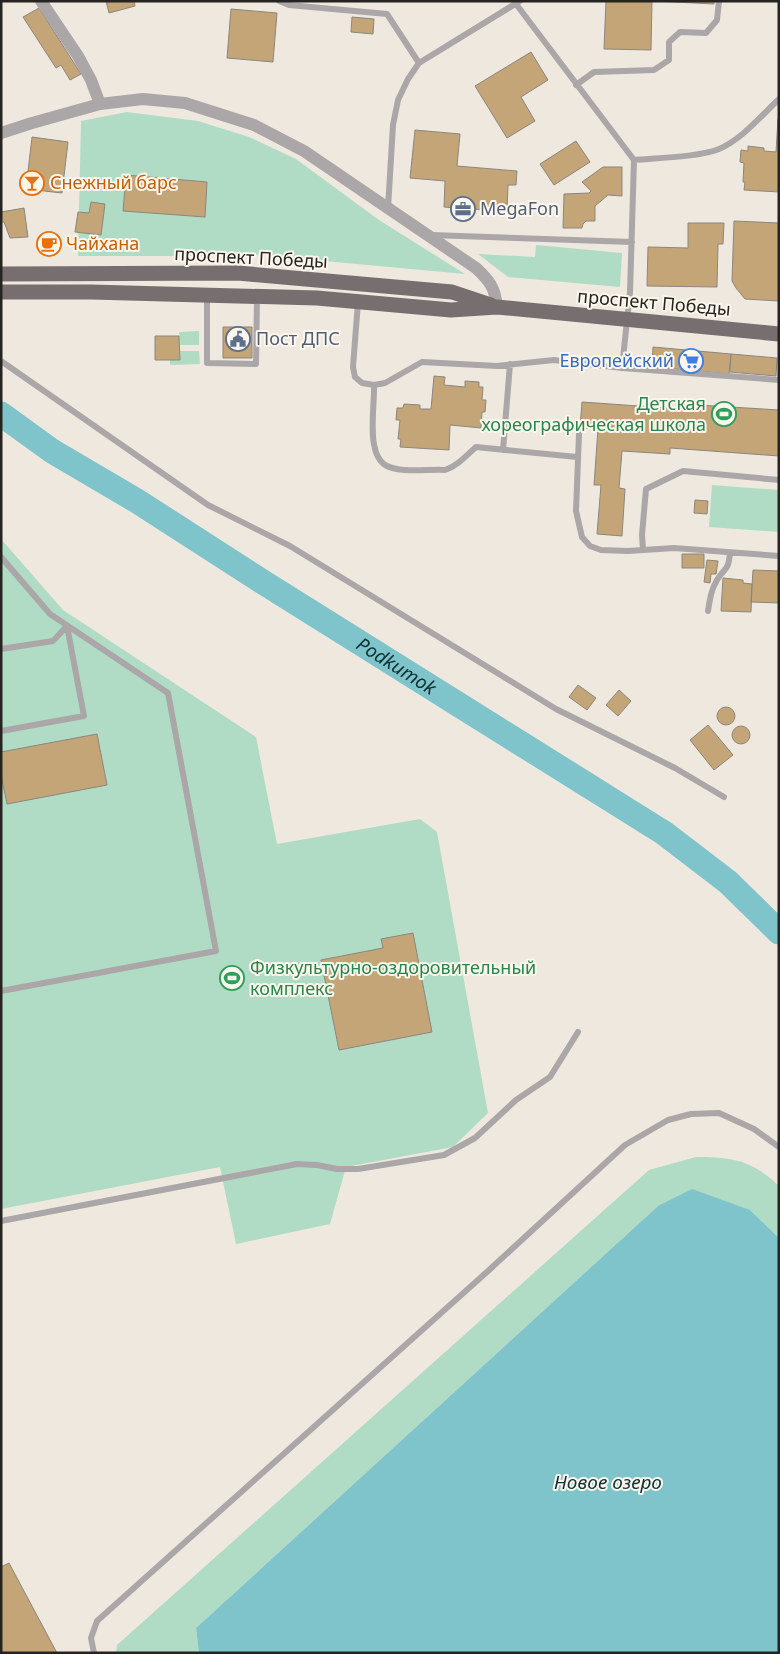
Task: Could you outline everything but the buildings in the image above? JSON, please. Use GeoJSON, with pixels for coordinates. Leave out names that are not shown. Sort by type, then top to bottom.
{"type":"FeatureCollection","features":[{"type":"Feature","properties":{"kind":"main road","name":"проспект Победы"},"geometry":{"type":"LineString","coordinates":[[1,274],[238,273],[452,292],[497,307]]}},
{"type":"Feature","properties":{"kind":"main road","name":"проспект Победы"},"geometry":{"type":"LineString","coordinates":[[1,292],[207,294],[317,298],[451,310],[497,307],[779,334]]}},
{"type":"Feature","properties":{"kind":"street"},"geometry":{"type":"LineString","coordinates":[[41,1],[78,56],[91,80],[100,104]]}},
{"type":"Feature","properties":{"kind":"street"},"geometry":{"type":"LineString","coordinates":[[1,133],[100,104],[143,99],[185,103],[254,125],[304,151],[476,268],[488,279],[496,292],[497,307]]}},
{"type":"Feature","properties":{"kind":"lane"},"geometry":{"type":"LineString","coordinates":[[279,1],[289,4],[387,14],[419,63]]}},
{"type":"Feature","properties":{"kind":"lane"},"geometry":{"type":"LineString","coordinates":[[576,85],[594,72],[654,70],[668,60],[669,42],[680,32],[706,33],[717,20],[719,1]]}},
{"type":"Feature","properties":{"kind":"lane"},"geometry":{"type":"LineString","coordinates":[[388,208],[393,125],[398,100],[408,79],[419,63],[518,2],[576,85],[634,160],[630,292],[622,368]]}},
{"type":"Feature","properties":{"kind":"lane"},"geometry":{"type":"LineString","coordinates":[[634,160],[694,154],[719,149],[738,137],[779,99]]}},
{"type":"Feature","properties":{"kind":"lane"},"geometry":{"type":"LineString","coordinates":[[427,234],[632,242]]}},
{"type":"Feature","properties":{"kind":"lane"},"geometry":{"type":"LineString","coordinates":[[207,294],[207,363],[256,364],[257,296]]}},
{"type":"Feature","properties":{"kind":"lane"},"geometry":{"type":"LineString","coordinates":[[358,302],[353,367],[355,377],[362,383],[374,386],[384,383],[422,362],[497,366],[554,360],[622,368],[779,380]]}},
{"type":"Feature","properties":{"kind":"lane"},"geometry":{"type":"LineString","coordinates":[[1,360],[208,504],[298,551],[556,709],[675,768],[724,797]]}},
{"type":"Feature","properties":{"kind":"lane"},"geometry":{"type":"LineString","coordinates":[[503,450],[510,364]]}},
{"type":"Feature","properties":{"kind":"lane"},"geometry":{"type":"LineString","coordinates":[[374,386],[373,446],[378,458],[386,466],[398,469],[444,470],[451,468],[476,448],[577,457]]}},
{"type":"Feature","properties":{"kind":"lane"},"geometry":{"type":"LineString","coordinates":[[579,434],[576,511],[582,537],[590,546],[601,550],[674,548],[779,556]]}},
{"type":"Feature","properties":{"kind":"lane"},"geometry":{"type":"LineString","coordinates":[[643,550],[642,535],[646,489],[683,471],[779,480]]}},
{"type":"Feature","properties":{"kind":"lane"},"geometry":{"type":"LineString","coordinates":[[708,611],[710,594],[718,578],[729,567],[730,552]]}},
{"type":"Feature","properties":{"kind":"lane"},"geometry":{"type":"LineString","coordinates":[[1,558],[50,614],[168,693],[216,951],[1,991]]}},
{"type":"Feature","properties":{"kind":"lane"},"geometry":{"type":"LineString","coordinates":[[1,649],[53,641],[68,626]]}},
{"type":"Feature","properties":{"kind":"lane"},"geometry":{"type":"LineString","coordinates":[[1,731],[84,716],[68,626]]}},
{"type":"Feature","properties":{"kind":"lane"},"geometry":{"type":"LineString","coordinates":[[1,1220],[297,1164],[358,1170],[444,1155],[475,1138],[516,1100],[550,1077],[578,1032]]}},
{"type":"Feature","properties":{"kind":"lane"},"geometry":{"type":"LineString","coordinates":[[94,1653],[91,1638],[97,1621],[625,1145],[668,1120],[691,1114],[719,1113],[754,1128],[779,1147]]}},
{"type":"Feature","properties":{"kind":"green space"},"geometry":{"type":"Polygon","coordinates":[[[127,112],[198,121],[249,137],[296,159],[379,220],[465,274],[239,253],[193,256],[78,256],[81,121],[127,112]]]}},
{"type":"Feature","properties":{"kind":"green space"},"geometry":{"type":"Polygon","coordinates":[[[536,245],[622,253],[620,287],[508,277],[478,254],[535,257],[536,245]]]}},
{"type":"Feature","properties":{"kind":"green space"},"geometry":{"type":"Polygon","coordinates":[[[199,331],[199,345],[180,345],[179,332],[199,331]]]}},
{"type":"Feature","properties":{"kind":"green space"},"geometry":{"type":"Polygon","coordinates":[[[180,351],[199,351],[200,364],[170,365],[170,360],[180,360],[180,351]]]}},
{"type":"Feature","properties":{"kind":"green space"},"geometry":{"type":"Polygon","coordinates":[[[712,485],[779,490],[779,532],[709,527],[712,485]]]}},
{"type":"Feature","properties":{"kind":"green space","name":"Физкультурно-оздоровительный комплекс"},"geometry":{"type":"Polygon","coordinates":[[[1,539],[63,610],[256,737],[277,844],[420,819],[437,832],[488,1113],[453,1147],[346,1167],[330,1224],[236,1244],[220,1167],[1,1209],[1,539]]]}},
{"type":"Feature","properties":{"kind":"green space"},"geometry":{"type":"Polygon","coordinates":[[[696,1157],[731,1159],[750,1165],[760,1170],[779,1186],[779,1238],[750,1210],[658,1206],[196,1628],[199,1653],[116,1653],[117,1645],[649,1170],[696,1157]]]}},
{"type":"Feature","properties":{"kind":"water","name":"Новое озеро"},"geometry":{"type":"Polygon","coordinates":[[[692,1189],[750,1210],[779,1238],[779,1653],[199,1653],[196,1628],[658,1206],[692,1189]]]}},
{"type":"Feature","properties":{"kind":"waterway","name":"Podkumok"},"geometry":{"type":"LineString","coordinates":[[1,414],[52,451],[137,501],[664,833],[728,882],[779,932]]}},
{"type":"Feature","properties":{"kind":"place","name":"Снежный барс"},"geometry":{"type":"Point","coordinates":[32,183]}},
{"type":"Feature","properties":{"kind":"place","name":"MegaFon"},"geometry":{"type":"Point","coordinates":[463,209]}},
{"type":"Feature","properties":{"kind":"place","name":"Чайхана"},"geometry":{"type":"Point","coordinates":[49,244]}},
{"type":"Feature","properties":{"kind":"place","name":"Пост ДПС"},"geometry":{"type":"Point","coordinates":[238,339]}},
{"type":"Feature","properties":{"kind":"place","name":"Европейский"},"geometry":{"type":"Point","coordinates":[691,361]}},
{"type":"Feature","properties":{"kind":"place","name":"Детская хореографическая школа"},"geometry":{"type":"Point","coordinates":[724,414]}},
{"type":"Feature","properties":{"kind":"place","name":"Физкультурно-оздоровительный комплекс"},"geometry":{"type":"Point","coordinates":[232,978]}}]}
